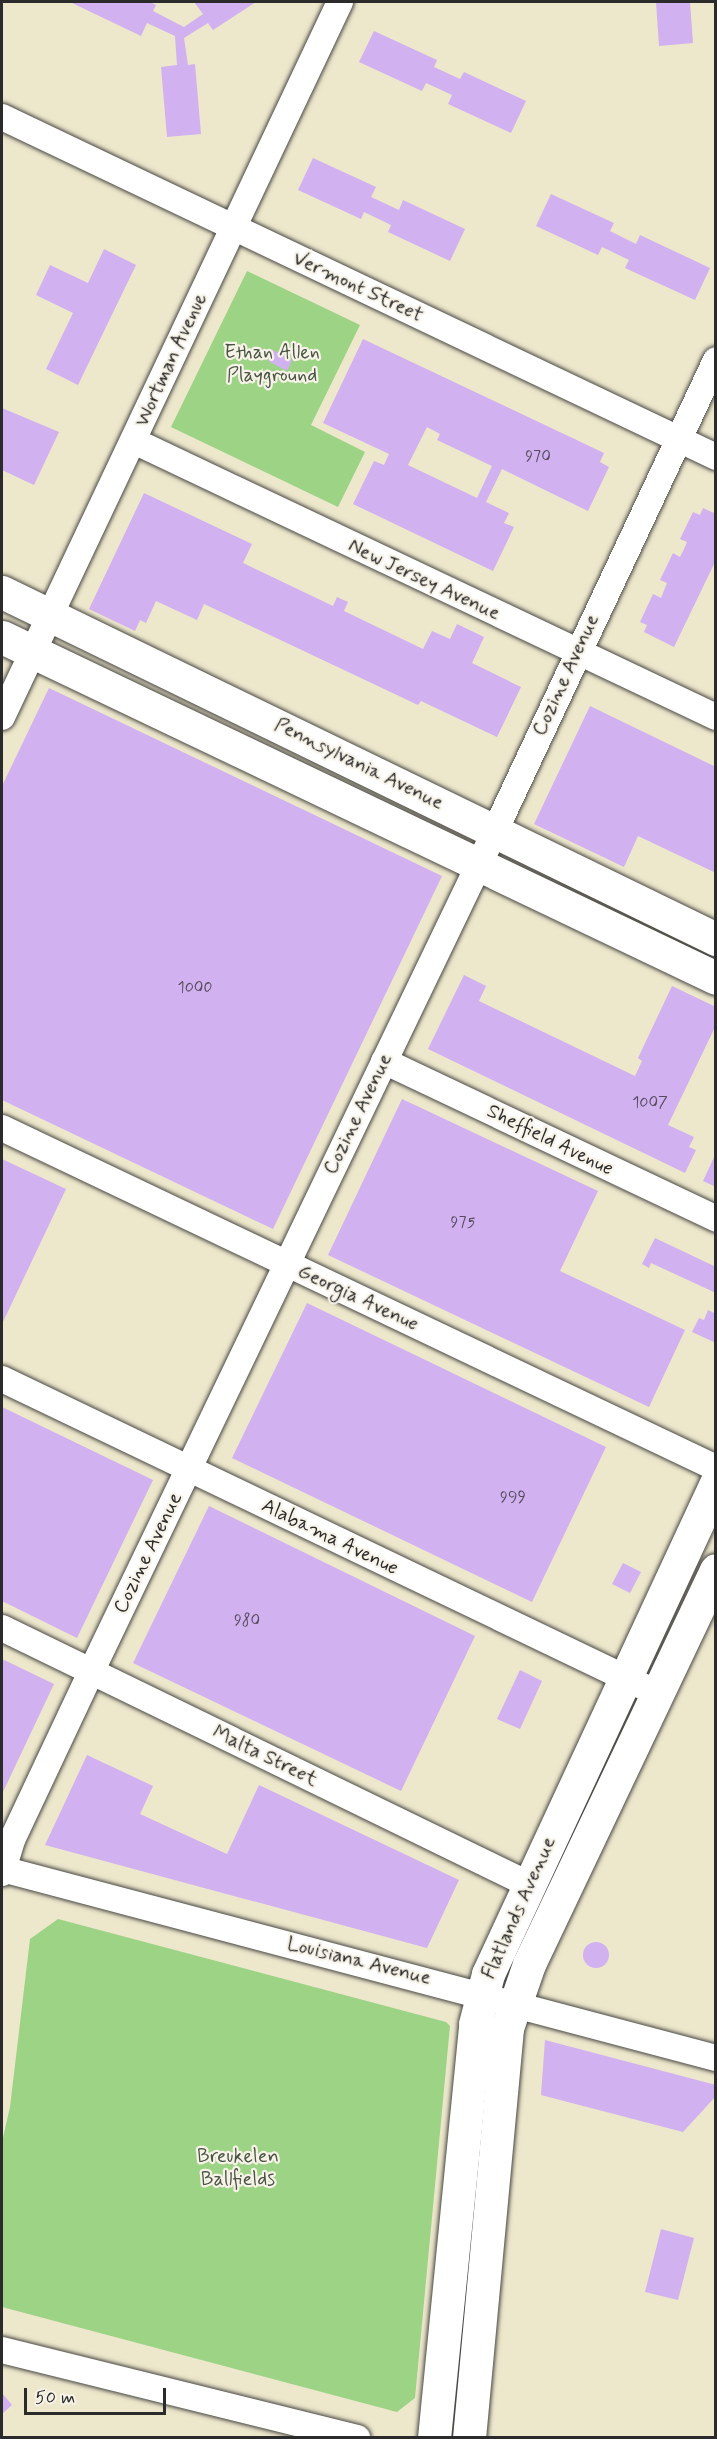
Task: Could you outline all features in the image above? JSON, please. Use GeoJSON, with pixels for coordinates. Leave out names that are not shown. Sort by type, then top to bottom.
{"type":"FeatureCollection","features":[{"type":"Feature","properties":{"kind":"main road","name":"Pennsylvania Avenue"},"geometry":{"type":"LineString","coordinates":[[2,592],[716,939]]}},
{"type":"Feature","properties":{"kind":"main road","name":"Pennsylvania Avenue"},"geometry":{"type":"LineString","coordinates":[[2,637],[477,866],[510,878],[716,978]]}},
{"type":"Feature","properties":{"kind":"main road","name":"Flatlands Avenue"},"geometry":{"type":"LineString","coordinates":[[434,2438],[474,2024],[498,1948],[627,1678],[716,1483]]}},
{"type":"Feature","properties":{"kind":"main road","name":"Flatlands Avenue"},"geometry":{"type":"LineString","coordinates":[[470,2438],[504,2042],[529,1964],[716,1570]]}},
{"type":"Feature","properties":{"kind":"street","name":"Wortman Avenue"},"geometry":{"type":"LineString","coordinates":[[2,717],[340,2]]}},
{"type":"Feature","properties":{"kind":"street","name":"Vermont Street"},"geometry":{"type":"LineString","coordinates":[[2,117],[716,457]]}},
{"type":"Feature","properties":{"kind":"street","name":"Cozine Avenue"},"geometry":{"type":"LineString","coordinates":[[2,1870],[12,1840],[91,1671],[495,831],[577,652],[716,360]]}},
{"type":"Feature","properties":{"kind":"street","name":"New Jersey Avenue"},"geometry":{"type":"LineString","coordinates":[[134,441],[716,717]]}},
{"type":"Feature","properties":{"kind":"street","name":"Sheffield Avenue"},"geometry":{"type":"LineString","coordinates":[[384,1061],[716,1220]]}},
{"type":"Feature","properties":{"kind":"street","name":"Georgia Avenue"},"geometry":{"type":"LineString","coordinates":[[2,1128],[716,1468]]}},
{"type":"Feature","properties":{"kind":"street","name":"Alabama Avenue"},"geometry":{"type":"LineString","coordinates":[[2,1379],[658,1694]]}},
{"type":"Feature","properties":{"kind":"street","name":"Malta Street"},"geometry":{"type":"LineString","coordinates":[[2,1628],[528,1884]]}},
{"type":"Feature","properties":{"kind":"street","name":"Louisiana Avenue"},"geometry":{"type":"LineString","coordinates":[[2,1870],[484,1993],[716,2058]]}},
{"type":"Feature","properties":{"kind":"street"},"geometry":{"type":"LineString","coordinates":[[2,2350],[357,2438]]}},
{"type":"Feature","properties":{"kind":"green space","name":"Ethan Allen Playground"},"geometry":{"type":"Polygon","coordinates":[[[247,271],[360,325],[311,425],[365,452],[338,507],[171,427],[247,271]]]}},
{"type":"Feature","properties":{"kind":"green space","name":"Breukelen Ballfields"},"geometry":{"type":"Polygon","coordinates":[[[58,1919],[446,2022],[450,2026],[415,2398],[397,2412],[2,2307],[2,2142],[10,2107],[30,1939],[58,1919]]]}},
{"type":"Feature","properties":{"kind":"building"},"geometry":{"type":"Polygon","coordinates":[[[70,2],[150,2],[156,5],[153,11],[184,27],[203,14],[194,2],[256,2],[213,30],[208,23],[184,38],[188,65],[195,64],[201,134],[167,137],[161,67],[177,65],[175,36],[147,23],[141,36],[70,2]]]}},
{"type":"Feature","properties":{"kind":"building"},"geometry":{"type":"Polygon","coordinates":[[[656,2],[690,2],[693,43],[659,46],[656,2]]]}},
{"type":"Feature","properties":{"kind":"building"},"geometry":{"type":"Polygon","coordinates":[[[374,31],[437,60],[434,67],[460,79],[464,72],[526,101],[511,133],[448,104],[452,95],[426,83],[422,91],[359,62],[374,31]]]}},
{"type":"Feature","properties":{"kind":"building"},"geometry":{"type":"Polygon","coordinates":[[[313,158],[376,187],[371,197],[399,210],[403,200],[465,229],[450,261],[388,232],[391,225],[364,212],[361,219],[298,190],[313,158]]]}},
{"type":"Feature","properties":{"kind":"building"},"geometry":{"type":"Polygon","coordinates":[[[551,194],[614,223],[610,231],[636,244],[640,235],[710,268],[695,300],[625,268],[629,260],[602,247],[598,255],[536,226],[551,194]]]}},
{"type":"Feature","properties":{"kind":"building"},"geometry":{"type":"Polygon","coordinates":[[[104,249],[136,265],[78,385],[46,369],[73,313],[36,295],[50,265],[88,283],[104,249]]]}},
{"type":"Feature","properties":{"kind":"building"},"geometry":{"type":"Polygon","coordinates":[[[363,339],[604,453],[600,462],[609,467],[588,511],[502,469],[486,502],[509,513],[504,523],[514,527],[493,571],[353,504],[374,461],[384,465],[389,454],[323,423],[363,339]],[[427,427],[408,465],[477,498],[492,466],[437,440],[440,434],[427,427]]]}},
{"type":"Feature","properties":{"kind":"building"},"geometry":{"type":"Polygon","coordinates":[[[273,350],[292,360],[287,371],[268,361],[273,350]]]}},
{"type":"Feature","properties":{"kind":"building"},"geometry":{"type":"Polygon","coordinates":[[[2,408],[59,432],[34,485],[2,470],[2,408]]]}},
{"type":"Feature","properties":{"kind":"building"},"geometry":{"type":"Polygon","coordinates":[[[144,493],[252,544],[243,563],[333,606],[337,597],[348,602],[344,611],[423,649],[432,631],[450,639],[457,624],[484,637],[472,663],[521,687],[497,737],[421,701],[418,705],[204,604],[197,620],[156,601],[146,623],[140,620],[135,631],[89,609],[144,493]]]}},
{"type":"Feature","properties":{"kind":"building"},"geometry":{"type":"Polygon","coordinates":[[[703,508],[716,514],[716,560],[674,647],[644,632],[647,625],[640,622],[653,594],[661,598],[667,583],[660,580],[673,553],[680,557],[684,549],[687,542],[680,539],[693,512],[700,515],[703,508]]]}},
{"type":"Feature","properties":{"kind":"building"},"geometry":{"type":"Polygon","coordinates":[[[49,688],[442,876],[273,1229],[2,1100],[2,786],[49,688]]]}},
{"type":"Feature","properties":{"kind":"building"},"geometry":{"type":"Polygon","coordinates":[[[590,706],[716,767],[716,873],[638,836],[624,867],[534,824],[590,706]]]}},
{"type":"Feature","properties":{"kind":"building"},"geometry":{"type":"Polygon","coordinates":[[[464,975],[486,986],[479,1001],[635,1076],[642,1061],[638,1058],[672,986],[716,1007],[716,1025],[668,1125],[694,1137],[689,1147],[696,1150],[685,1173],[428,1049],[464,975]]]}},
{"type":"Feature","properties":{"kind":"building"},"geometry":{"type":"Polygon","coordinates":[[[402,1099],[598,1191],[560,1271],[685,1330],[649,1407],[328,1255],[402,1099]]]}},
{"type":"Feature","properties":{"kind":"building"},"geometry":{"type":"Polygon","coordinates":[[[716,1153],[716,1187],[703,1181],[716,1153]]]}},
{"type":"Feature","properties":{"kind":"building"},"geometry":{"type":"Polygon","coordinates":[[[2,1159],[66,1189],[2,1324],[2,1159]]]}},
{"type":"Feature","properties":{"kind":"building"},"geometry":{"type":"Polygon","coordinates":[[[655,1238],[716,1267],[716,1293],[651,1263],[649,1268],[642,1264],[655,1238]]]}},
{"type":"Feature","properties":{"kind":"building"},"geometry":{"type":"Polygon","coordinates":[[[307,1303],[606,1447],[532,1602],[232,1458],[307,1303]]]}},
{"type":"Feature","properties":{"kind":"building"},"geometry":{"type":"Polygon","coordinates":[[[708,1310],[716,1314],[716,1343],[692,1332],[699,1318],[704,1320],[708,1310]]]}},
{"type":"Feature","properties":{"kind":"building"},"geometry":{"type":"Polygon","coordinates":[[[2,1407],[153,1480],[77,1638],[2,1601],[2,1407]]]}},
{"type":"Feature","properties":{"kind":"building"},"geometry":{"type":"Polygon","coordinates":[[[209,1506],[475,1636],[401,1791],[133,1663],[209,1506]]]}},
{"type":"Feature","properties":{"kind":"building"},"geometry":{"type":"Polygon","coordinates":[[[623,1563],[641,1572],[630,1593],[612,1584],[623,1563]]]}},
{"type":"Feature","properties":{"kind":"building"},"geometry":{"type":"Polygon","coordinates":[[[2,1659],[54,1684],[2,1794],[2,1659]]]}},
{"type":"Feature","properties":{"kind":"building"},"geometry":{"type":"Polygon","coordinates":[[[520,1670],[542,1681],[520,1729],[497,1719],[520,1670]]]}},
{"type":"Feature","properties":{"kind":"building"},"geometry":{"type":"Polygon","coordinates":[[[87,1755],[153,1786],[140,1814],[227,1854],[259,1785],[459,1880],[427,1948],[45,1845],[87,1755]]]}},
{"type":"Feature","properties":{"kind":"building"},"geometry":{"type":"Polygon","coordinates":[[[596,1942],[605,1946],[609,1955],[605,1964],[596,1968],[587,1964],[583,1955],[587,1946],[596,1942]]]}},
{"type":"Feature","properties":{"kind":"building"},"geometry":{"type":"Polygon","coordinates":[[[545,2040],[716,2085],[716,2096],[683,2132],[541,2095],[545,2040]]]}},
{"type":"Feature","properties":{"kind":"building"},"geometry":{"type":"Polygon","coordinates":[[[661,2229],[694,2238],[678,2300],[645,2292],[661,2229]]]}},
{"type":"Feature","properties":{"kind":"building"},"geometry":{"type":"Polygon","coordinates":[[[2,2393],[12,2405],[2,2414],[2,2393]]]}}]}
